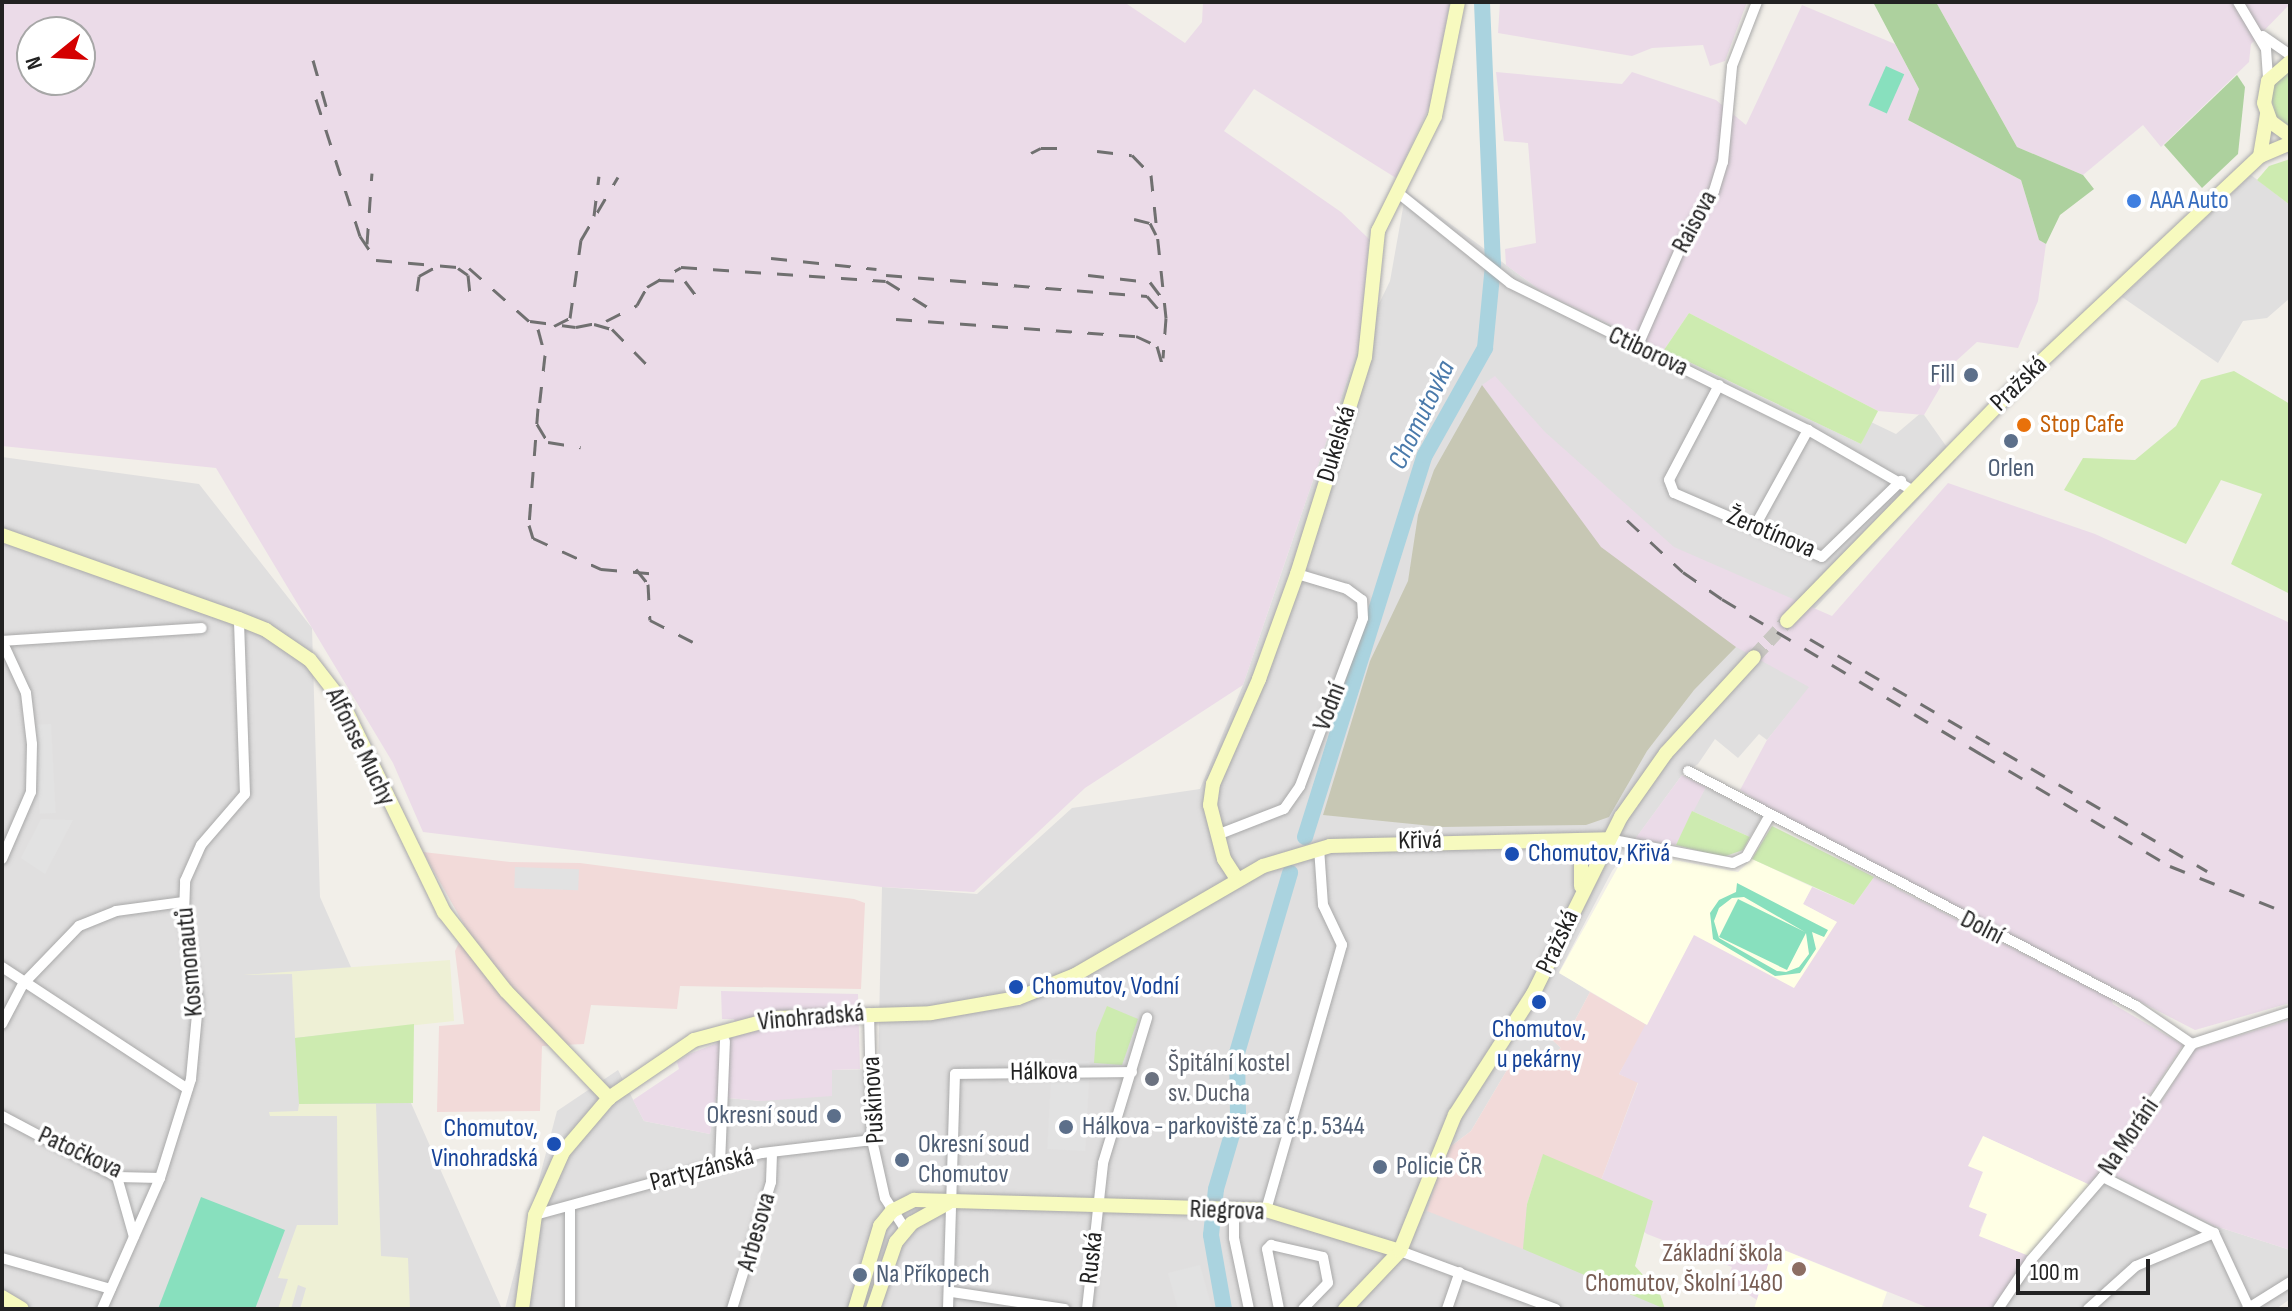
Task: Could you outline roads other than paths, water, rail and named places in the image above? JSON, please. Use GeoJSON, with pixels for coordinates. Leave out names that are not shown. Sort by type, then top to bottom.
{"type":"FeatureCollection","features":[{"type":"Feature","properties":{"kind":"street","name":"Dukelská"},"geometry":{"type":"LineString","coordinates":[[1237,879],[1224,859],[1217,835],[1210,805],[1213,784],[1259,679],[1297,574],[1365,357],[1378,231],[1435,116],[1458,2]]}},
{"type":"Feature","properties":{"kind":"street","name":"Raisova"},"geometry":{"type":"LineString","coordinates":[[1638,345],[1688,231],[1714,191],[1723,162],[1732,66],[1757,2]]}},
{"type":"Feature","properties":{"kind":"street"},"geometry":{"type":"LineString","coordinates":[[2238,2],[2256,29],[2268,58],[2267,114],[2260,156]]}},
{"type":"Feature","properties":{"kind":"street"},"geometry":{"type":"LineString","coordinates":[[2256,29],[2290,55]]}},
{"type":"Feature","properties":{"kind":"street"},"geometry":{"type":"LineString","coordinates":[[2268,81],[2290,62]]}},
{"type":"Feature","properties":{"kind":"street"},"geometry":{"type":"LineString","coordinates":[[2267,114],[2290,136]]}},
{"type":"Feature","properties":{"kind":"street"},"geometry":{"type":"LineString","coordinates":[[2260,156],[2290,143]]}},
{"type":"Feature","properties":{"kind":"street","name":"Pražská"},"geometry":{"type":"LineString","coordinates":[[1787,621],[1907,486],[2260,156]]}},
{"type":"Feature","properties":{"kind":"street","name":"Ctiborova"},"geometry":{"type":"LineString","coordinates":[[1397,192],[1510,283],[1576,320],[1638,345],[1808,430],[1907,486]]}},
{"type":"Feature","properties":{"kind":"street","name":"Žerotínova"},"geometry":{"type":"LineString","coordinates":[[1719,385],[1669,480],[1674,493],[1827,556],[1907,486]]}},
{"type":"Feature","properties":{"kind":"street"},"geometry":{"type":"LineString","coordinates":[[1755,526],[1808,430]]}},
{"type":"Feature","properties":{"kind":"street","name":"Alfonse Muchy"},"geometry":{"type":"LineString","coordinates":[[2,535],[239,619],[292,645],[327,680],[444,912],[506,991],[609,1098]]}},
{"type":"Feature","properties":{"kind":"street","name":"Vodní"},"geometry":{"type":"LineString","coordinates":[[1217,835],[1284,809],[1300,786],[1363,618],[1362,600],[1347,589],[1297,574]]}},
{"type":"Feature","properties":{"kind":"street","name":"Kosmonautů"},"geometry":{"type":"LineString","coordinates":[[102,1309],[160,1178],[188,1089],[198,1004],[183,902],[188,865],[245,794],[239,619]]}},
{"type":"Feature","properties":{"kind":"street"},"geometry":{"type":"LineString","coordinates":[[2,859],[31,792],[32,744],[26,693],[2,641],[202,628]]}},
{"type":"Feature","properties":{"kind":"street","name":"Pražská"},"geometry":{"type":"LineString","coordinates":[[1400,1251],[1455,1115],[1533,994],[1608,839],[1666,753],[1754,657]]}},
{"type":"Feature","properties":{"kind":"street","name":"Dolní"},"geometry":{"type":"LineString","coordinates":[[1688,771],[2136,1006],[2192,1044]]}},
{"type":"Feature","properties":{"kind":"street"},"geometry":{"type":"LineString","coordinates":[[1608,839],[1733,863],[1746,857],[1770,815]]}},
{"type":"Feature","properties":{"kind":"street","name":"Křivá"},"geometry":{"type":"LineString","coordinates":[[1237,879],[1319,848],[1357,842],[1608,839]]}},
{"type":"Feature","properties":{"kind":"street"},"geometry":{"type":"LineString","coordinates":[[1567,841],[1581,854],[1581,894]]}},
{"type":"Feature","properties":{"kind":"street"},"geometry":{"type":"LineString","coordinates":[[1266,1210],[1342,945],[1323,905],[1319,848]]}},
{"type":"Feature","properties":{"kind":"street","name":"Vinohradská"},"geometry":{"type":"LineString","coordinates":[[522,1309],[535,1215],[563,1152],[609,1098],[681,1047],[723,1030],[776,1018],[931,1013],[986,1005],[1053,986],[1237,879]]}},
{"type":"Feature","properties":{"kind":"street"},"geometry":{"type":"LineString","coordinates":[[2,1024],[23,984],[66,936],[92,918],[183,902]]}},
{"type":"Feature","properties":{"kind":"street"},"geometry":{"type":"LineString","coordinates":[[2,967],[23,984],[188,1089]]}},
{"type":"Feature","properties":{"kind":"street"},"geometry":{"type":"LineString","coordinates":[[2192,1044],[2290,1012]]}},
{"type":"Feature","properties":{"kind":"street","name":"Puškinova"},"geometry":{"type":"LineString","coordinates":[[869,1013],[872,1140],[892,1211],[905,1229]]}},
{"type":"Feature","properties":{"kind":"street"},"geometry":{"type":"LineString","coordinates":[[855,1309],[880,1226],[892,1211],[914,1200],[1097,1207],[1103,1163],[1147,1018]]}},
{"type":"Feature","properties":{"kind":"street"},"geometry":{"type":"LineString","coordinates":[[720,1164],[725,1041]]}},
{"type":"Feature","properties":{"kind":"street","name":"Na Moráni"},"geometry":{"type":"LineString","coordinates":[[1998,1309],[2103,1177],[2192,1044]]}},
{"type":"Feature","properties":{"kind":"street","name":"Hálkova"},"geometry":{"type":"LineString","coordinates":[[952,1201],[955,1074],[1132,1072]]}},
{"type":"Feature","properties":{"kind":"street","name":"Patočkova"},"geometry":{"type":"LineString","coordinates":[[2,1116],[117,1177],[160,1178]]}},
{"type":"Feature","properties":{"kind":"street","name":"Partyzánská"},"geometry":{"type":"LineString","coordinates":[[535,1215],[772,1152],[872,1140]]}},
{"type":"Feature","properties":{"kind":"street","name":"Arbesova"},"geometry":{"type":"LineString","coordinates":[[732,1309],[771,1182],[772,1152]]}},
{"type":"Feature","properties":{"kind":"street"},"geometry":{"type":"LineString","coordinates":[[117,1177],[134,1237]]}},
{"type":"Feature","properties":{"kind":"street"},"geometry":{"type":"LineString","coordinates":[[2103,1177],[2214,1233],[2248,1308],[2290,1282]]}},
{"type":"Feature","properties":{"kind":"street"},"geometry":{"type":"LineString","coordinates":[[873,1309],[888,1258],[905,1229],[952,1201]]}},
{"type":"Feature","properties":{"kind":"street"},"geometry":{"type":"LineString","coordinates":[[948,1309],[952,1292],[946,1279],[952,1201]]}},
{"type":"Feature","properties":{"kind":"street"},"geometry":{"type":"LineString","coordinates":[[570,1207],[570,1309]]}},
{"type":"Feature","properties":{"kind":"street","name":"Riegrova"},"geometry":{"type":"LineString","coordinates":[[1097,1207],[1266,1210],[1400,1251]]}},
{"type":"Feature","properties":{"kind":"street","name":"Ruská"},"geometry":{"type":"LineString","coordinates":[[1087,1309],[1097,1207]]}},
{"type":"Feature","properties":{"kind":"street"},"geometry":{"type":"LineString","coordinates":[[1228,1210],[1249,1309]]}},
{"type":"Feature","properties":{"kind":"street"},"geometry":{"type":"LineString","coordinates":[[2088,1309],[2136,1266],[2214,1233]]}},
{"type":"Feature","properties":{"kind":"street"},"geometry":{"type":"LineString","coordinates":[[1279,1309],[1267,1249],[1271,1245],[1323,1257],[1328,1283],[1303,1309]]}},
{"type":"Feature","properties":{"kind":"street"},"geometry":{"type":"LineString","coordinates":[[1345,1309],[1400,1251],[1556,1309]]}},
{"type":"Feature","properties":{"kind":"street"},"geometry":{"type":"LineString","coordinates":[[2,1258],[111,1289]]}},
{"type":"Feature","properties":{"kind":"street"},"geometry":{"type":"LineString","coordinates":[[1447,1309],[1460,1272]]}},
{"type":"Feature","properties":{"kind":"street"},"geometry":{"type":"LineString","coordinates":[[952,1292],[1065,1309]]}},
{"type":"Feature","properties":{"kind":"street"},"geometry":{"type":"LineString","coordinates":[[2,1297],[22,1309]]}},
{"type":"Feature","properties":{"kind":"waterway","name":"Chomutovka"},"geometry":{"type":"LineString","coordinates":[[1305,837],[1425,455],[1485,348],[1493,265],[1482,2]]}},
{"type":"Feature","properties":{"kind":"waterway","name":"Chomutovka"},"geometry":{"type":"LineString","coordinates":[[1224,1309],[1211,1235],[1216,1189],[1238,1114],[1237,1053],[1290,873]]}},
{"type":"Feature","properties":{"kind":"tunnel"},"geometry":{"type":"LineString","coordinates":[[1754,657],[1787,621]]}},
{"type":"Feature","properties":{"kind":"railway"},"geometry":{"type":"LineString","coordinates":[[313,60],[327,109]]}},
{"type":"Feature","properties":{"kind":"railway"},"geometry":{"type":"LineString","coordinates":[[316,99],[360,236],[376,260],[469,268],[538,329],[545,355],[538,417]]}},
{"type":"Feature","properties":{"kind":"railway"},"geometry":{"type":"LineString","coordinates":[[1031,153],[1041,148],[1066,148]]}},
{"type":"Feature","properties":{"kind":"railway"},"geometry":{"type":"LineString","coordinates":[[1097,151],[1132,155],[1151,175],[1166,318],[1163,358]]}},
{"type":"Feature","properties":{"kind":"railway"},"geometry":{"type":"LineString","coordinates":[[367,244],[372,173]]}},
{"type":"Feature","properties":{"kind":"railway"},"geometry":{"type":"LineString","coordinates":[[594,216],[599,176]]}},
{"type":"Feature","properties":{"kind":"railway"},"geometry":{"type":"LineString","coordinates":[[554,326],[570,318],[581,240],[618,177]]}},
{"type":"Feature","properties":{"kind":"railway"},"geometry":{"type":"LineString","coordinates":[[1134,219],[1150,223],[1156,235]]}},
{"type":"Feature","properties":{"kind":"railway"},"geometry":{"type":"LineString","coordinates":[[771,258],[876,269]]}},
{"type":"Feature","properties":{"kind":"railway"},"geometry":{"type":"LineString","coordinates":[[417,291],[419,276],[437,266]]}},
{"type":"Feature","properties":{"kind":"railway"},"geometry":{"type":"LineString","coordinates":[[530,321],[576,327],[606,321],[637,305],[647,287],[681,267],[886,281],[937,313]]}},
{"type":"Feature","properties":{"kind":"railway"},"geometry":{"type":"LineString","coordinates":[[458,268],[468,275],[470,294]]}},
{"type":"Feature","properties":{"kind":"railway"},"geometry":{"type":"LineString","coordinates":[[886,275],[1147,296],[1166,318]]}},
{"type":"Feature","properties":{"kind":"railway"},"geometry":{"type":"LineString","coordinates":[[1088,275],[1150,282],[1162,298]]}},
{"type":"Feature","properties":{"kind":"railway"},"geometry":{"type":"LineString","coordinates":[[658,280],[685,281],[704,306]]}},
{"type":"Feature","properties":{"kind":"railway"},"geometry":{"type":"LineString","coordinates":[[896,319],[1136,336],[1157,346],[1162,364]]}},
{"type":"Feature","properties":{"kind":"railway"},"geometry":{"type":"LineString","coordinates":[[594,324],[612,329],[656,374]]}},
{"type":"Feature","properties":{"kind":"railway"},"geometry":{"type":"LineString","coordinates":[[538,408],[529,525],[533,538],[601,569],[659,574]]}},
{"type":"Feature","properties":{"kind":"railway"},"geometry":{"type":"LineString","coordinates":[[537,424],[548,442],[581,447]]}},
{"type":"Feature","properties":{"kind":"railway"},"geometry":{"type":"LineString","coordinates":[[1627,520],[1683,572],[1722,599],[1981,754],[2170,866],[2290,914]]}},
{"type":"Feature","properties":{"kind":"railway"},"geometry":{"type":"LineString","coordinates":[[636,569],[648,584],[650,620],[693,642]]}},
{"type":"Feature","properties":{"kind":"railway"},"geometry":{"type":"LineString","coordinates":[[1810,639],[2207,871]]}},
{"type":"Feature","properties":{"kind":"place","name":"AAA Auto"},"geometry":{"type":"Point","coordinates":[2134,201]}},
{"type":"Feature","properties":{"kind":"place","name":"Fill"},"geometry":{"type":"Point","coordinates":[1971,375]}},
{"type":"Feature","properties":{"kind":"place","name":"Stop Cafe"},"geometry":{"type":"Point","coordinates":[2024,425]}},
{"type":"Feature","properties":{"kind":"place","name":"Orlen"},"geometry":{"type":"Point","coordinates":[2011,441]}},
{"type":"Feature","properties":{"kind":"place","name":"Chomutov, Křivá"},"geometry":{"type":"Point","coordinates":[1512,854]}},
{"type":"Feature","properties":{"kind":"place","name":"Chomutov, Vodní"},"geometry":{"type":"Point","coordinates":[1016,987]}},
{"type":"Feature","properties":{"kind":"place","name":"Chomutov, u pekárny"},"geometry":{"type":"Point","coordinates":[1539,1002]}},
{"type":"Feature","properties":{"kind":"place","name":"Špitální kostel sv. Ducha"},"geometry":{"type":"Point","coordinates":[1152,1079]}},
{"type":"Feature","properties":{"kind":"place","name":"Okresní soud"},"geometry":{"type":"Point","coordinates":[834,1116]}},
{"type":"Feature","properties":{"kind":"place","name":"Hálkova - parkoviště za č.p. 5344"},"geometry":{"type":"Point","coordinates":[1066,1127]}},
{"type":"Feature","properties":{"kind":"place","name":"Chomutov, Vinohradská"},"geometry":{"type":"Point","coordinates":[554,1144]}},
{"type":"Feature","properties":{"kind":"place","name":"Okresní soud Chomutov"},"geometry":{"type":"Point","coordinates":[902,1160]}},
{"type":"Feature","properties":{"kind":"place","name":"Policie ČR"},"geometry":{"type":"Point","coordinates":[1380,1167]}},
{"type":"Feature","properties":{"kind":"place","name":"Základní škola Chomutov, Školní 1480"},"geometry":{"type":"Point","coordinates":[1799,1269]}},
{"type":"Feature","properties":{"kind":"place","name":"Na Příkopech"},"geometry":{"type":"Point","coordinates":[860,1275]}}]}
